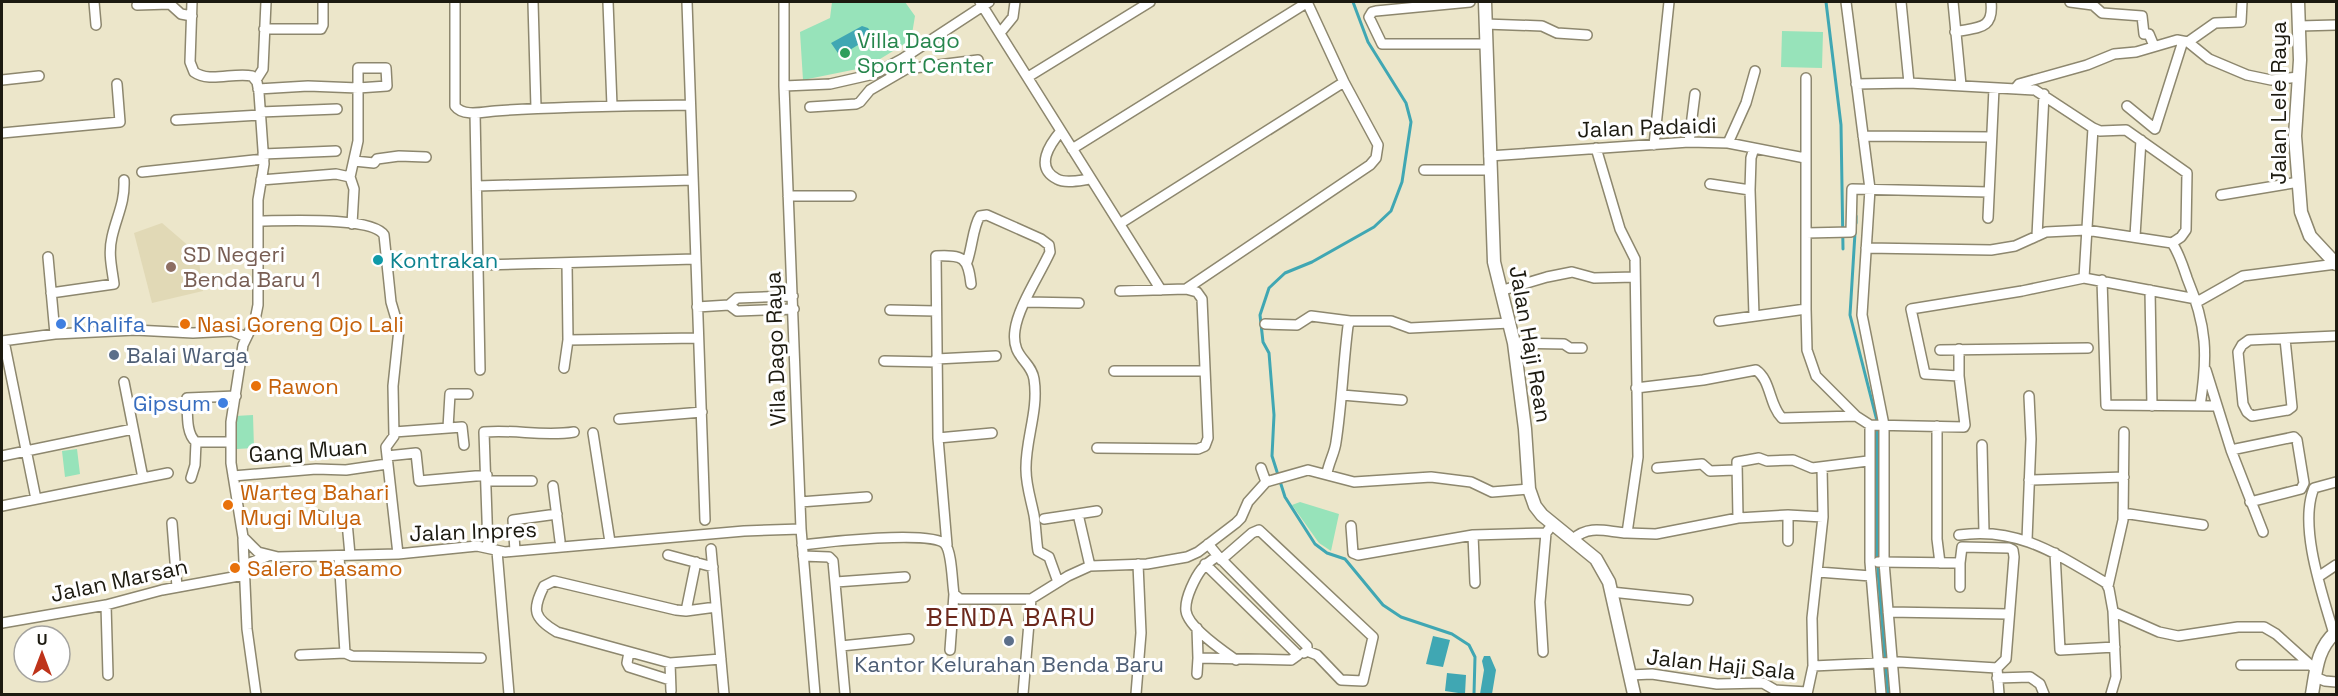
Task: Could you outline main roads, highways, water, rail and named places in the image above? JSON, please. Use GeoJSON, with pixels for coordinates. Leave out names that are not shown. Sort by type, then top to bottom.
{"type":"FeatureCollection","features":[{"type":"Feature","properties":{"kind":"water"},"geometry":{"type":"Polygon","coordinates":[[[862,26],[870,31],[866,40],[840,56],[831,43],[862,26]]]}},
{"type":"Feature","properties":{"kind":"water"},"geometry":{"type":"Polygon","coordinates":[[[1433,636],[1450,640],[1443,667],[1426,664],[1433,636]]]}},
{"type":"Feature","properties":{"kind":"water"},"geometry":{"type":"Polygon","coordinates":[[[1484,656],[1490,656],[1496,670],[1492,694],[1480,694],[1484,656]]]}},
{"type":"Feature","properties":{"kind":"water"},"geometry":{"type":"Polygon","coordinates":[[[1447,673],[1466,675],[1465,694],[1445,691],[1447,673]]]}},
{"type":"Feature","properties":{"kind":"waterway"},"geometry":{"type":"LineString","coordinates":[[1353,2],[1368,42],[1406,103],[1411,122],[1402,182],[1391,211],[1374,227],[1312,262],[1285,273],[1269,288],[1260,315],[1263,342],[1269,353],[1274,415],[1272,456],[1285,497],[1315,544],[1327,553],[1345,559],[1383,605],[1401,617],[1452,634],[1469,645],[1475,657],[1474,694]]}},
{"type":"Feature","properties":{"kind":"waterway"},"geometry":{"type":"LineString","coordinates":[[1826,2],[1841,125],[1843,249]]}},
{"type":"Feature","properties":{"kind":"waterway"},"geometry":{"type":"LineString","coordinates":[[1856,216],[1856,223]]}},
{"type":"Feature","properties":{"kind":"waterway"},"geometry":{"type":"LineString","coordinates":[[1855,233],[1850,315],[1877,421],[1877,558],[1888,694]]}},
{"type":"Feature","properties":{"kind":"place","name":"Villa Dago Sport Center"},"geometry":{"type":"Point","coordinates":[845,53]}},
{"type":"Feature","properties":{"kind":"place","name":"Kontrakan"},"geometry":{"type":"Point","coordinates":[378,260]}},
{"type":"Feature","properties":{"kind":"place","name":"SD Negeri Benda Baru 1"},"geometry":{"type":"Point","coordinates":[171,267]}},
{"type":"Feature","properties":{"kind":"place","name":"Khalifa"},"geometry":{"type":"Point","coordinates":[61,324]}},
{"type":"Feature","properties":{"kind":"place","name":"Nasi Goreng Ojo Lali"},"geometry":{"type":"Point","coordinates":[185,324]}},
{"type":"Feature","properties":{"kind":"place","name":"Balai Warga"},"geometry":{"type":"Point","coordinates":[114,355]}},
{"type":"Feature","properties":{"kind":"place","name":"Rawon"},"geometry":{"type":"Point","coordinates":[256,386]}},
{"type":"Feature","properties":{"kind":"place","name":"Gipsum"},"geometry":{"type":"Point","coordinates":[223,403]}},
{"type":"Feature","properties":{"kind":"place","name":"Warteg Bahari Mugi Mulya"},"geometry":{"type":"Point","coordinates":[228,505]}},
{"type":"Feature","properties":{"kind":"place","name":"Salero Basamo"},"geometry":{"type":"Point","coordinates":[235,568]}},
{"type":"Feature","properties":{"kind":"place","name":"Kantor Kelurahan Benda Baru"},"geometry":{"type":"Point","coordinates":[1009,641]}},
{"type":"Feature","properties":{"kind":"district","name":"BENDA BARU"},"geometry":{"type":"Point","coordinates":[1011,617]}}]}
